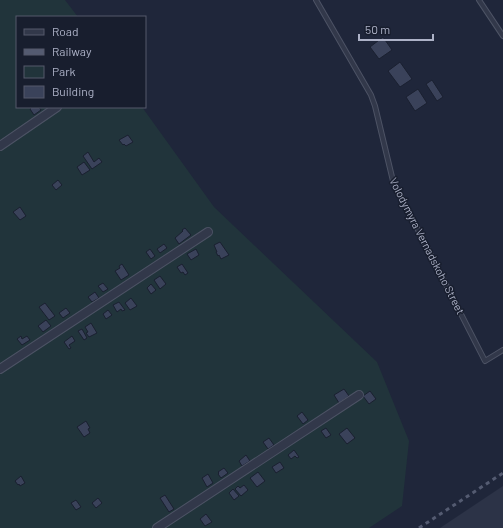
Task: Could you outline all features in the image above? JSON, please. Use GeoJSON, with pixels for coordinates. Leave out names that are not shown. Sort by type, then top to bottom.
{"type":"FeatureCollection","features":[{"type":"Feature","properties":{"kind":"street"},"geometry":{"type":"LineString","coordinates":[[0,146],[56,108]]}},
{"type":"Feature","properties":{"kind":"street"},"geometry":{"type":"LineString","coordinates":[[0,370],[208,232]]}},
{"type":"Feature","properties":{"kind":"street"},"geometry":{"type":"LineString","coordinates":[[157,528],[359,395]]}},
{"type":"Feature","properties":{"kind":"lane","name":"Volodymyra Vernadskoho Street"},"geometry":{"type":"LineString","coordinates":[[316,0],[371,95],[393,182],[485,361],[503,350]]}},
{"type":"Feature","properties":{"kind":"lane"},"geometry":{"type":"LineString","coordinates":[[479,0],[503,36]]}},
{"type":"Feature","properties":{"kind":"shaded area"},"geometry":{"type":"Polygon","coordinates":[[[503,486],[503,528],[440,528],[503,486]]]}},
{"type":"Feature","properties":{"kind":"green space"},"geometry":{"type":"Polygon","coordinates":[[[0,0],[65,0],[77,16],[16,16],[16,108],[143,108],[214,207],[377,362],[409,441],[402,506],[369,528],[0,528],[0,0]]]}},
{"type":"Feature","properties":{"kind":"building"},"geometry":{"type":"Polygon","coordinates":[[[383,37],[392,50],[379,59],[370,47],[383,37]]]}},
{"type":"Feature","properties":{"kind":"building"},"geometry":{"type":"Polygon","coordinates":[[[400,62],[412,79],[400,87],[388,71],[400,62]]]}},
{"type":"Feature","properties":{"kind":"building"},"geometry":{"type":"Polygon","coordinates":[[[432,80],[443,97],[437,101],[426,84],[432,80]]]}},
{"type":"Feature","properties":{"kind":"building"},"geometry":{"type":"Polygon","coordinates":[[[418,89],[427,103],[415,111],[406,97],[418,89]]]}},
{"type":"Feature","properties":{"kind":"building"},"geometry":{"type":"Polygon","coordinates":[[[40,108],[41,110],[34,115],[30,109],[40,108]]]}},
{"type":"Feature","properties":{"kind":"building"},"geometry":{"type":"Polygon","coordinates":[[[128,135],[133,142],[126,146],[124,144],[123,145],[119,140],[128,135]]]}},
{"type":"Feature","properties":{"kind":"building"},"geometry":{"type":"Polygon","coordinates":[[[88,152],[94,162],[99,158],[102,162],[92,169],[83,156],[88,152]]]}},
{"type":"Feature","properties":{"kind":"building"},"geometry":{"type":"Polygon","coordinates":[[[84,162],[90,170],[82,175],[77,167],[84,162]]]}},
{"type":"Feature","properties":{"kind":"building"},"geometry":{"type":"Polygon","coordinates":[[[58,180],[62,185],[56,190],[52,185],[58,180]]]}},
{"type":"Feature","properties":{"kind":"building"},"geometry":{"type":"Polygon","coordinates":[[[20,207],[26,216],[20,220],[13,212],[20,207]]]}},
{"type":"Feature","properties":{"kind":"building"},"geometry":{"type":"Polygon","coordinates":[[[185,228],[191,235],[179,244],[175,238],[185,228]]]}},
{"type":"Feature","properties":{"kind":"building"},"geometry":{"type":"Polygon","coordinates":[[[220,242],[229,255],[221,259],[216,252],[214,245],[220,242]]]}},
{"type":"Feature","properties":{"kind":"building"},"geometry":{"type":"Polygon","coordinates":[[[164,244],[167,248],[160,253],[157,249],[164,244]]]}},
{"type":"Feature","properties":{"kind":"building"},"geometry":{"type":"Polygon","coordinates":[[[150,249],[155,256],[151,259],[146,252],[150,249]]]}},
{"type":"Feature","properties":{"kind":"building"},"geometry":{"type":"Polygon","coordinates":[[[196,249],[199,255],[191,260],[187,254],[196,249]]]}},
{"type":"Feature","properties":{"kind":"building"},"geometry":{"type":"Polygon","coordinates":[[[122,264],[129,275],[121,280],[115,271],[120,268],[119,266],[122,264]]]}},
{"type":"Feature","properties":{"kind":"building"},"geometry":{"type":"Polygon","coordinates":[[[182,264],[188,273],[185,275],[183,272],[181,273],[177,267],[182,264]]]}},
{"type":"Feature","properties":{"kind":"building"},"geometry":{"type":"Polygon","coordinates":[[[160,276],[166,284],[160,289],[154,280],[160,276]]]}},
{"type":"Feature","properties":{"kind":"building"},"geometry":{"type":"Polygon","coordinates":[[[103,283],[108,289],[103,292],[98,286],[103,283]]]}},
{"type":"Feature","properties":{"kind":"building"},"geometry":{"type":"Polygon","coordinates":[[[151,284],[156,290],[151,294],[147,288],[151,284]]]}},
{"type":"Feature","properties":{"kind":"building"},"geometry":{"type":"Polygon","coordinates":[[[95,292],[99,298],[92,302],[88,297],[95,292]]]}},
{"type":"Feature","properties":{"kind":"building"},"geometry":{"type":"Polygon","coordinates":[[[131,298],[137,306],[130,310],[125,303],[131,298]]]}},
{"type":"Feature","properties":{"kind":"building"},"geometry":{"type":"Polygon","coordinates":[[[119,302],[125,310],[122,311],[121,309],[117,312],[113,305],[119,302]]]}},
{"type":"Feature","properties":{"kind":"building"},"geometry":{"type":"Polygon","coordinates":[[[45,303],[55,316],[49,320],[39,307],[45,303]]]}},
{"type":"Feature","properties":{"kind":"building"},"geometry":{"type":"Polygon","coordinates":[[[66,308],[70,313],[63,318],[59,313],[66,308]]]}},
{"type":"Feature","properties":{"kind":"building"},"geometry":{"type":"Polygon","coordinates":[[[108,310],[112,315],[106,319],[103,314],[108,310]]]}},
{"type":"Feature","properties":{"kind":"building"},"geometry":{"type":"Polygon","coordinates":[[[46,320],[51,326],[43,332],[38,326],[46,320]]]}},
{"type":"Feature","properties":{"kind":"building"},"geometry":{"type":"Polygon","coordinates":[[[91,323],[97,333],[89,337],[86,333],[88,332],[85,327],[91,323]]]}},
{"type":"Feature","properties":{"kind":"building"},"geometry":{"type":"Polygon","coordinates":[[[82,329],[87,338],[84,340],[78,331],[82,329]]]}},
{"type":"Feature","properties":{"kind":"building"},"geometry":{"type":"Polygon","coordinates":[[[21,336],[22,339],[27,336],[30,340],[22,345],[17,339],[21,336]]]}},
{"type":"Feature","properties":{"kind":"building"},"geometry":{"type":"Polygon","coordinates":[[[72,336],[75,341],[69,345],[71,348],[69,349],[64,342],[72,336]]]}},
{"type":"Feature","properties":{"kind":"building"},"geometry":{"type":"Polygon","coordinates":[[[344,389],[349,396],[339,403],[334,395],[344,389]]]}},
{"type":"Feature","properties":{"kind":"building"},"geometry":{"type":"Polygon","coordinates":[[[370,391],[376,399],[369,404],[363,396],[370,391]]]}},
{"type":"Feature","properties":{"kind":"building"},"geometry":{"type":"Polygon","coordinates":[[[302,412],[308,420],[303,424],[297,416],[302,412]]]}},
{"type":"Feature","properties":{"kind":"building"},"geometry":{"type":"Polygon","coordinates":[[[86,421],[90,428],[88,429],[90,433],[84,437],[77,427],[86,421]]]}},
{"type":"Feature","properties":{"kind":"building"},"geometry":{"type":"Polygon","coordinates":[[[326,428],[331,435],[326,438],[321,431],[326,428]]]}},
{"type":"Feature","properties":{"kind":"building"},"geometry":{"type":"Polygon","coordinates":[[[347,428],[355,438],[347,444],[339,434],[347,428]]]}},
{"type":"Feature","properties":{"kind":"building"},"geometry":{"type":"Polygon","coordinates":[[[269,438],[274,445],[268,449],[263,442],[269,438]]]}},
{"type":"Feature","properties":{"kind":"building"},"geometry":{"type":"Polygon","coordinates":[[[294,450],[299,457],[297,458],[295,456],[291,459],[288,455],[294,450]]]}},
{"type":"Feature","properties":{"kind":"building"},"geometry":{"type":"Polygon","coordinates":[[[246,455],[250,461],[242,466],[239,461],[246,455]]]}},
{"type":"Feature","properties":{"kind":"building"},"geometry":{"type":"Polygon","coordinates":[[[280,462],[284,468],[276,473],[272,467],[280,462]]]}},
{"type":"Feature","properties":{"kind":"building"},"geometry":{"type":"Polygon","coordinates":[[[224,468],[228,473],[221,478],[218,472],[224,468]]]}},
{"type":"Feature","properties":{"kind":"building"},"geometry":{"type":"Polygon","coordinates":[[[258,472],[265,481],[257,487],[250,478],[258,472]]]}},
{"type":"Feature","properties":{"kind":"building"},"geometry":{"type":"Polygon","coordinates":[[[208,474],[213,483],[207,487],[202,478],[208,474]]]}},
{"type":"Feature","properties":{"kind":"building"},"geometry":{"type":"Polygon","coordinates":[[[21,476],[25,483],[20,486],[15,481],[21,476]]]}},
{"type":"Feature","properties":{"kind":"building"},"geometry":{"type":"Polygon","coordinates":[[[244,485],[248,490],[241,496],[235,489],[238,486],[240,488],[244,485]]]}},
{"type":"Feature","properties":{"kind":"building"},"geometry":{"type":"Polygon","coordinates":[[[233,489],[239,496],[234,500],[229,493],[233,489]]]}},
{"type":"Feature","properties":{"kind":"building"},"geometry":{"type":"Polygon","coordinates":[[[165,495],[174,509],[169,512],[160,498],[165,495]]]}},
{"type":"Feature","properties":{"kind":"building"},"geometry":{"type":"Polygon","coordinates":[[[98,498],[102,503],[96,508],[92,503],[98,498]]]}},
{"type":"Feature","properties":{"kind":"building"},"geometry":{"type":"Polygon","coordinates":[[[76,500],[81,507],[76,510],[71,503],[76,500]]]}},
{"type":"Feature","properties":{"kind":"building"},"geometry":{"type":"Polygon","coordinates":[[[206,514],[212,522],[205,526],[200,519],[206,514]]]}},
{"type":"Feature","properties":{"kind":"railway"},"geometry":{"type":"LineString","coordinates":[[419,528],[503,473]]}}]}
